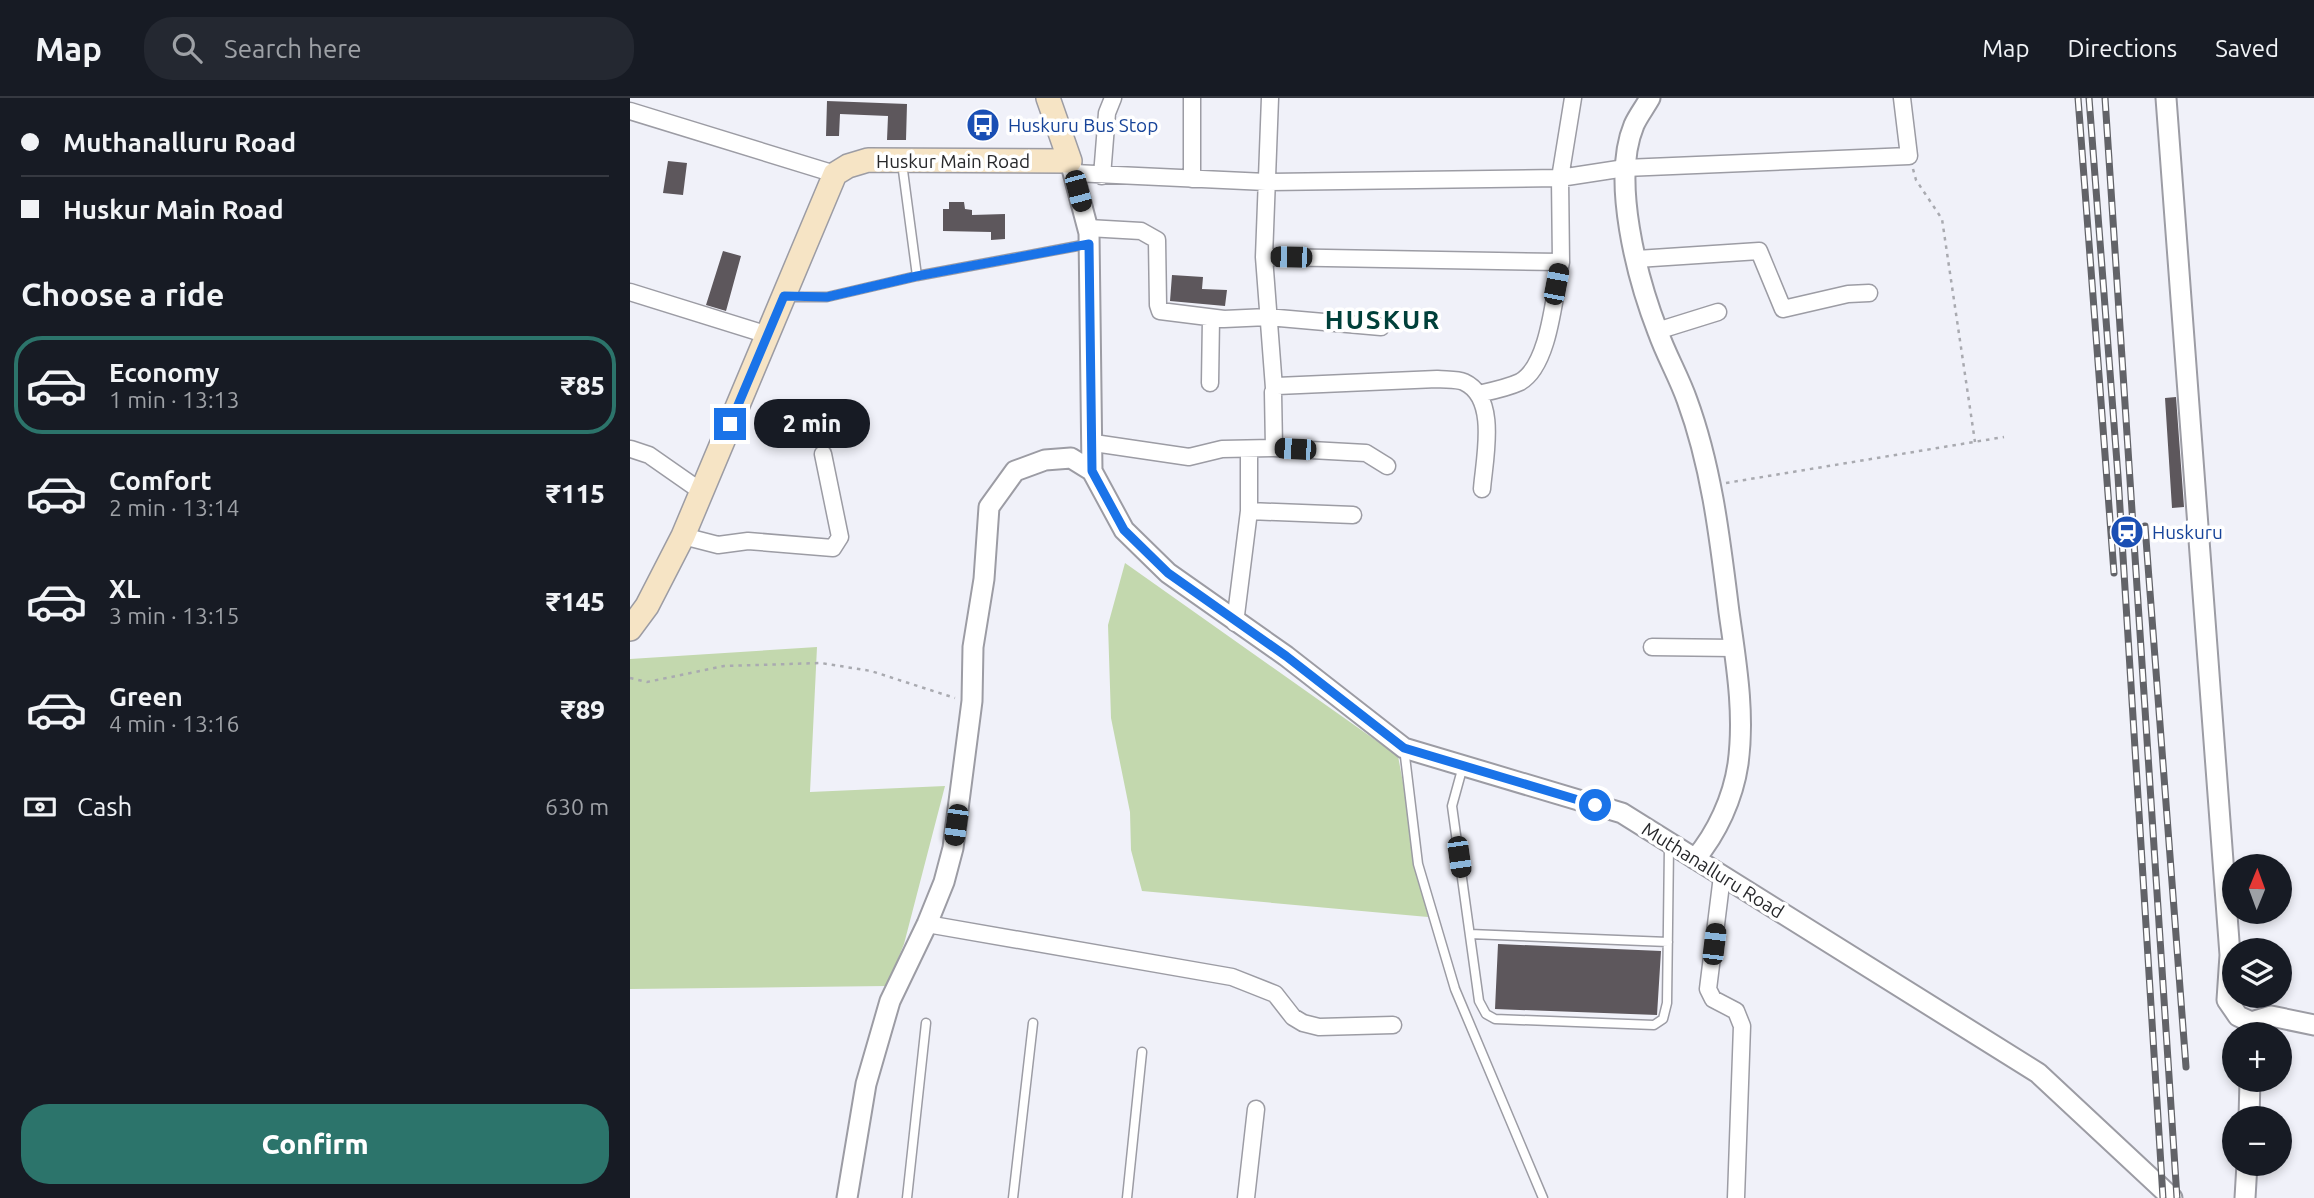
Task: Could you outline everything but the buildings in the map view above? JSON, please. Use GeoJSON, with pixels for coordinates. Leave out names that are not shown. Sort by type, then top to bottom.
{"type":"FeatureCollection","features":[{"type":"Feature","properties":{"kind":"main road"},"geometry":{"type":"LineString","coordinates":[[1048,98],[1072,167]]}},
{"type":"Feature","properties":{"kind":"main road","name":"Huskur Main Road"},"geometry":{"type":"LineString","coordinates":[[835,174],[848,166],[868,160],[1072,167]]}},
{"type":"Feature","properties":{"kind":"main road"},"geometry":{"type":"LineString","coordinates":[[630,629],[648,606],[683,536],[835,174]]}},
{"type":"Feature","properties":{"kind":"street"},"geometry":{"type":"LineString","coordinates":[[1102,176],[1107,113],[1113,98]]}},
{"type":"Feature","properties":{"kind":"street"},"geometry":{"type":"LineString","coordinates":[[1192,98],[1192,179]]}},
{"type":"Feature","properties":{"kind":"street"},"geometry":{"type":"LineString","coordinates":[[1270,98],[1264,257],[1274,388],[1274,448]]}},
{"type":"Feature","properties":{"kind":"street"},"geometry":{"type":"LineString","coordinates":[[1478,394],[1519,382],[1536,366],[1543,351],[1560,262],[1560,178],[1573,98]]}},
{"type":"Feature","properties":{"kind":"street"},"geometry":{"type":"LineString","coordinates":[[1650,98],[1633,126],[1625,168],[1627,207],[1637,259],[1657,331],[1687,400],[1713,485],[1741,702],[1738,764],[1729,800],[1709,842],[1695,859]]}},
{"type":"Feature","properties":{"kind":"street"},"geometry":{"type":"LineString","coordinates":[[847,1198],[866,1084],[890,1002],[927,924],[944,882],[953,848],[972,701],[973,647],[984,579],[989,507],[1015,471],[1045,460],[1071,458],[1092,471],[1094,443],[1088,236],[1072,167],[1102,176],[1266,182],[1560,178],[1625,168],[1909,156],[1902,98]]}},
{"type":"Feature","properties":{"kind":"street"},"geometry":{"type":"LineString","coordinates":[[2166,98],[2231,955],[2227,1000],[2232,1011],[2244,1022]]}},
{"type":"Feature","properties":{"kind":"street"},"geometry":{"type":"LineString","coordinates":[[630,111],[835,174]]}},
{"type":"Feature","properties":{"kind":"street"},"geometry":{"type":"LineString","coordinates":[[1088,236],[1122,229],[1152,236],[1159,247],[1158,309],[1211,318],[1268,317],[1381,327]]}},
{"type":"Feature","properties":{"kind":"street"},"geometry":{"type":"LineString","coordinates":[[1637,259],[1759,251],[1783,309],[1848,294],[1869,293]]}},
{"type":"Feature","properties":{"kind":"street"},"geometry":{"type":"LineString","coordinates":[[1264,257],[1560,262]]}},
{"type":"Feature","properties":{"kind":"street"},"geometry":{"type":"LineString","coordinates":[[630,292],[768,335]]}},
{"type":"Feature","properties":{"kind":"street"},"geometry":{"type":"LineString","coordinates":[[1657,331],[1718,312]]}},
{"type":"Feature","properties":{"kind":"street"},"geometry":{"type":"LineString","coordinates":[[1210,383],[1211,318]]}},
{"type":"Feature","properties":{"kind":"street"},"geometry":{"type":"LineString","coordinates":[[1274,388],[1437,379],[1462,381],[1478,394],[1486,425],[1482,489]]}},
{"type":"Feature","properties":{"kind":"street"},"geometry":{"type":"LineString","coordinates":[[1094,443],[1189,457],[1211,450],[1274,448],[1366,453],[1387,466]]}},
{"type":"Feature","properties":{"kind":"street"},"geometry":{"type":"LineString","coordinates":[[631,449],[649,455],[702,492]]}},
{"type":"Feature","properties":{"kind":"street"},"geometry":{"type":"LineString","coordinates":[[1235,623],[1249,511],[1249,449]]}},
{"type":"Feature","properties":{"kind":"street"},"geometry":{"type":"LineString","coordinates":[[683,536],[718,545],[748,541],[833,548],[839,537],[823,454]]}},
{"type":"Feature","properties":{"kind":"street","name":"Muthanalluru Road"},"geometry":{"type":"LineString","coordinates":[[1092,471],[1124,530],[1168,573],[1235,623],[1286,656],[1404,748],[1622,813],[2038,1073],[2172,1198]]}},
{"type":"Feature","properties":{"kind":"street"},"geometry":{"type":"LineString","coordinates":[[1249,511],[1353,515]]}},
{"type":"Feature","properties":{"kind":"street"},"geometry":{"type":"LineString","coordinates":[[1652,646],[1734,648]]}},
{"type":"Feature","properties":{"kind":"street"},"geometry":{"type":"LineString","coordinates":[[1721,876],[1708,989],[1713,999],[1736,1011],[1742,1026],[1736,1198]]}},
{"type":"Feature","properties":{"kind":"street"},"geometry":{"type":"LineString","coordinates":[[927,924],[1231,977],[1275,994],[1293,1017],[1319,1027],[1393,1025]]}},
{"type":"Feature","properties":{"kind":"street"},"geometry":{"type":"LineString","coordinates":[[2261,1022],[2271,1016],[2314,1025]]}},
{"type":"Feature","properties":{"kind":"street"},"geometry":{"type":"LineString","coordinates":[[1246,1198],[1256,1109]]}},
{"type":"Feature","properties":{"kind":"street"},"geometry":{"type":"LineString","coordinates":[[2245,1198],[2246,1176]]}},
{"type":"Feature","properties":{"kind":"lane"},"geometry":{"type":"LineString","coordinates":[[902,160],[917,276]]}},
{"type":"Feature","properties":{"kind":"lane"},"geometry":{"type":"LineString","coordinates":[[784,296],[827,297],[1088,236]]}},
{"type":"Feature","properties":{"kind":"lane"},"geometry":{"type":"LineString","coordinates":[[1404,748],[1418,864],[1455,989],[1543,1198]]}},
{"type":"Feature","properties":{"kind":"lane"},"geometry":{"type":"LineString","coordinates":[[1463,766],[1452,806],[1479,1001],[1486,1014],[1495,1019],[1654,1025],[1663,1019],[1667,1003],[1669,843]]}},
{"type":"Feature","properties":{"kind":"lane"},"geometry":{"type":"LineString","coordinates":[[1470,934],[1668,942]]}},
{"type":"Feature","properties":{"kind":"lane"},"geometry":{"type":"LineString","coordinates":[[907,1198],[926,1023]]}},
{"type":"Feature","properties":{"kind":"lane"},"geometry":{"type":"LineString","coordinates":[[1013,1198],[1033,1023]]}},
{"type":"Feature","properties":{"kind":"lane"},"geometry":{"type":"LineString","coordinates":[[1127,1198],[1142,1052]]}},
{"type":"Feature","properties":{"kind":"path"},"geometry":{"type":"LineString","coordinates":[[1909,156],[1916,180],[1942,219],[1975,442]]}},
{"type":"Feature","properties":{"kind":"path"},"geometry":{"type":"LineString","coordinates":[[1713,485],[2004,437]]}},
{"type":"Feature","properties":{"kind":"path"},"geometry":{"type":"LineString","coordinates":[[630,678],[646,682],[724,667],[821,663],[871,671],[949,697],[972,701]]}},
{"type":"Feature","properties":{"kind":"green space"},"geometry":{"type":"Polygon","coordinates":[[[1125,563],[1398,756],[1428,917],[1142,891],[1131,850],[1130,812],[1111,718],[1108,625],[1125,563]]]}},
{"type":"Feature","properties":{"kind":"green space"},"geometry":{"type":"Polygon","coordinates":[[[817,647],[810,792],[945,786],[904,944],[887,986],[630,989],[630,659],[817,647]]]}},
{"type":"Feature","properties":{"kind":"railway"},"geometry":{"type":"LineString","coordinates":[[2078,98],[2114,573]]}},
{"type":"Feature","properties":{"kind":"railway"},"geometry":{"type":"LineString","coordinates":[[2089,98],[2118,476],[2163,1198]]}},
{"type":"Feature","properties":{"kind":"railway"},"geometry":{"type":"LineString","coordinates":[[2105,98],[2177,1198]]}},
{"type":"Feature","properties":{"kind":"railway"},"geometry":{"type":"LineString","coordinates":[[2145,526],[2186,1067]]}},
{"type":"Feature","properties":{"kind":"place","name":"Huskuru Bus Stop"},"geometry":{"type":"Point","coordinates":[983,125]}},
{"type":"Feature","properties":{"kind":"place","name":"Huskuru"},"geometry":{"type":"Point","coordinates":[2127,532]}},
{"type":"Feature","properties":{"kind":"district","name":"HUSKUR"},"geometry":{"type":"Point","coordinates":[1383,319]}},
{"type":"Feature","properties":{"kind":"route"},"geometry":{"type":"LineString","coordinates":[[730,424],[784,296],[827,297],[917,276],[1089,244],[1094,443],[1092,471],[1124,530],[1168,573],[1235,623],[1286,656],[1404,748],[1595,805]]}}]}
